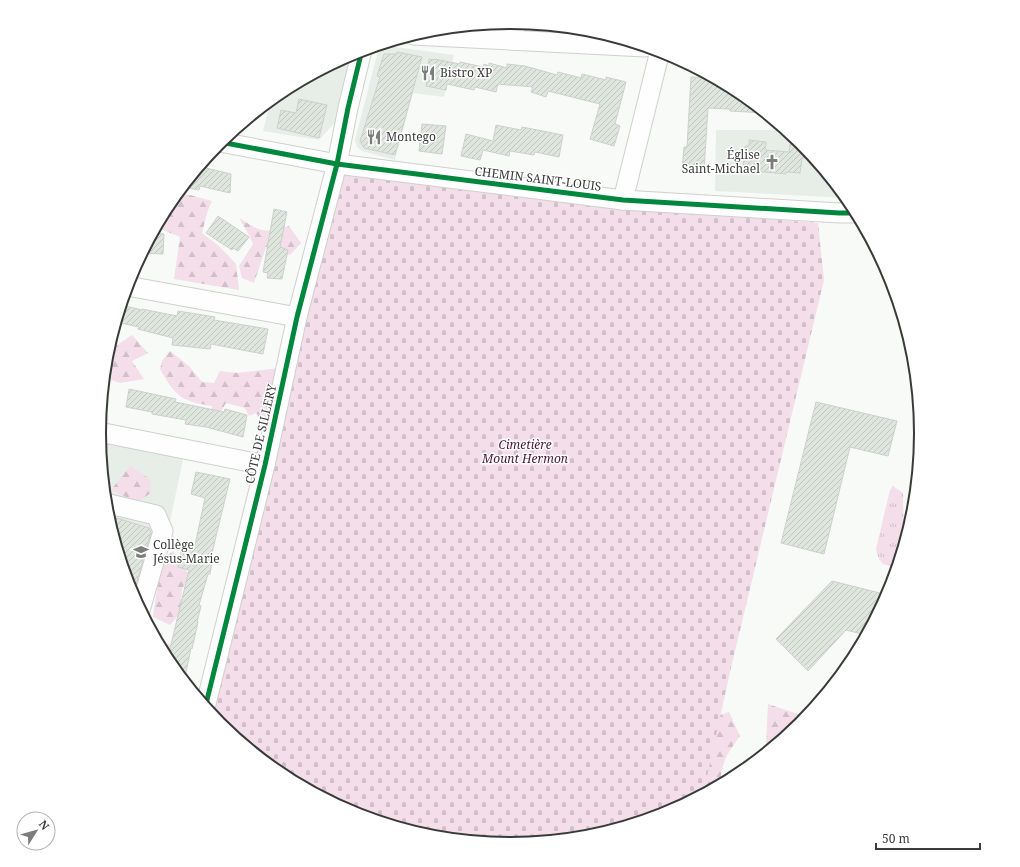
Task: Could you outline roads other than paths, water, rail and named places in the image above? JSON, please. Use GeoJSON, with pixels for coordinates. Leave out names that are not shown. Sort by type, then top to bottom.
{"type":"FeatureCollection","features":[{"type":"Feature","properties":{"kind":"street"},"geometry":{"type":"LineString","coordinates":[[449,34],[514,31],[617,44]]}},
{"type":"Feature","properties":{"kind":"street"},"geometry":{"type":"LineString","coordinates":[[623,200],[658,57]]}},
{"type":"Feature","properties":{"kind":"street","name":"CÔTE DE SILLERY"},"geometry":{"type":"LineString","coordinates":[[207,701],[265,465],[297,317],[337,164],[360,58]]}},
{"type":"Feature","properties":{"kind":"street","name":"CHEMIN SAINT-LOUIS"},"geometry":{"type":"LineString","coordinates":[[228,143],[337,164],[623,200],[849,213]]}},
{"type":"Feature","properties":{"kind":"street"},"geometry":{"type":"LineString","coordinates":[[133,287],[297,317]]}},
{"type":"Feature","properties":{"kind":"street"},"geometry":{"type":"LineString","coordinates":[[106,433],[265,465]]}},
{"type":"Feature","properties":{"kind":"street"},"geometry":{"type":"LineString","coordinates":[[112,505],[156,515],[163,531],[142,602]]}},
{"type":"Feature","properties":{"kind":"place","name":"Bistro XP"},"geometry":{"type":"Point","coordinates":[428,73]}},
{"type":"Feature","properties":{"kind":"place","name":"Montego"},"geometry":{"type":"Point","coordinates":[374,137]}},
{"type":"Feature","properties":{"kind":"place","name":"Église Saint-Michael"},"geometry":{"type":"Point","coordinates":[772,162]}},
{"type":"Feature","properties":{"kind":"place","name":"Collège Jésus-Marie"},"geometry":{"type":"Point","coordinates":[141,552]}},
{"type":"Feature","properties":{"kind":"park label","name":"Cimetière Mount Hermon"},"geometry":{"type":"Point","coordinates":[525,452]}}]}
